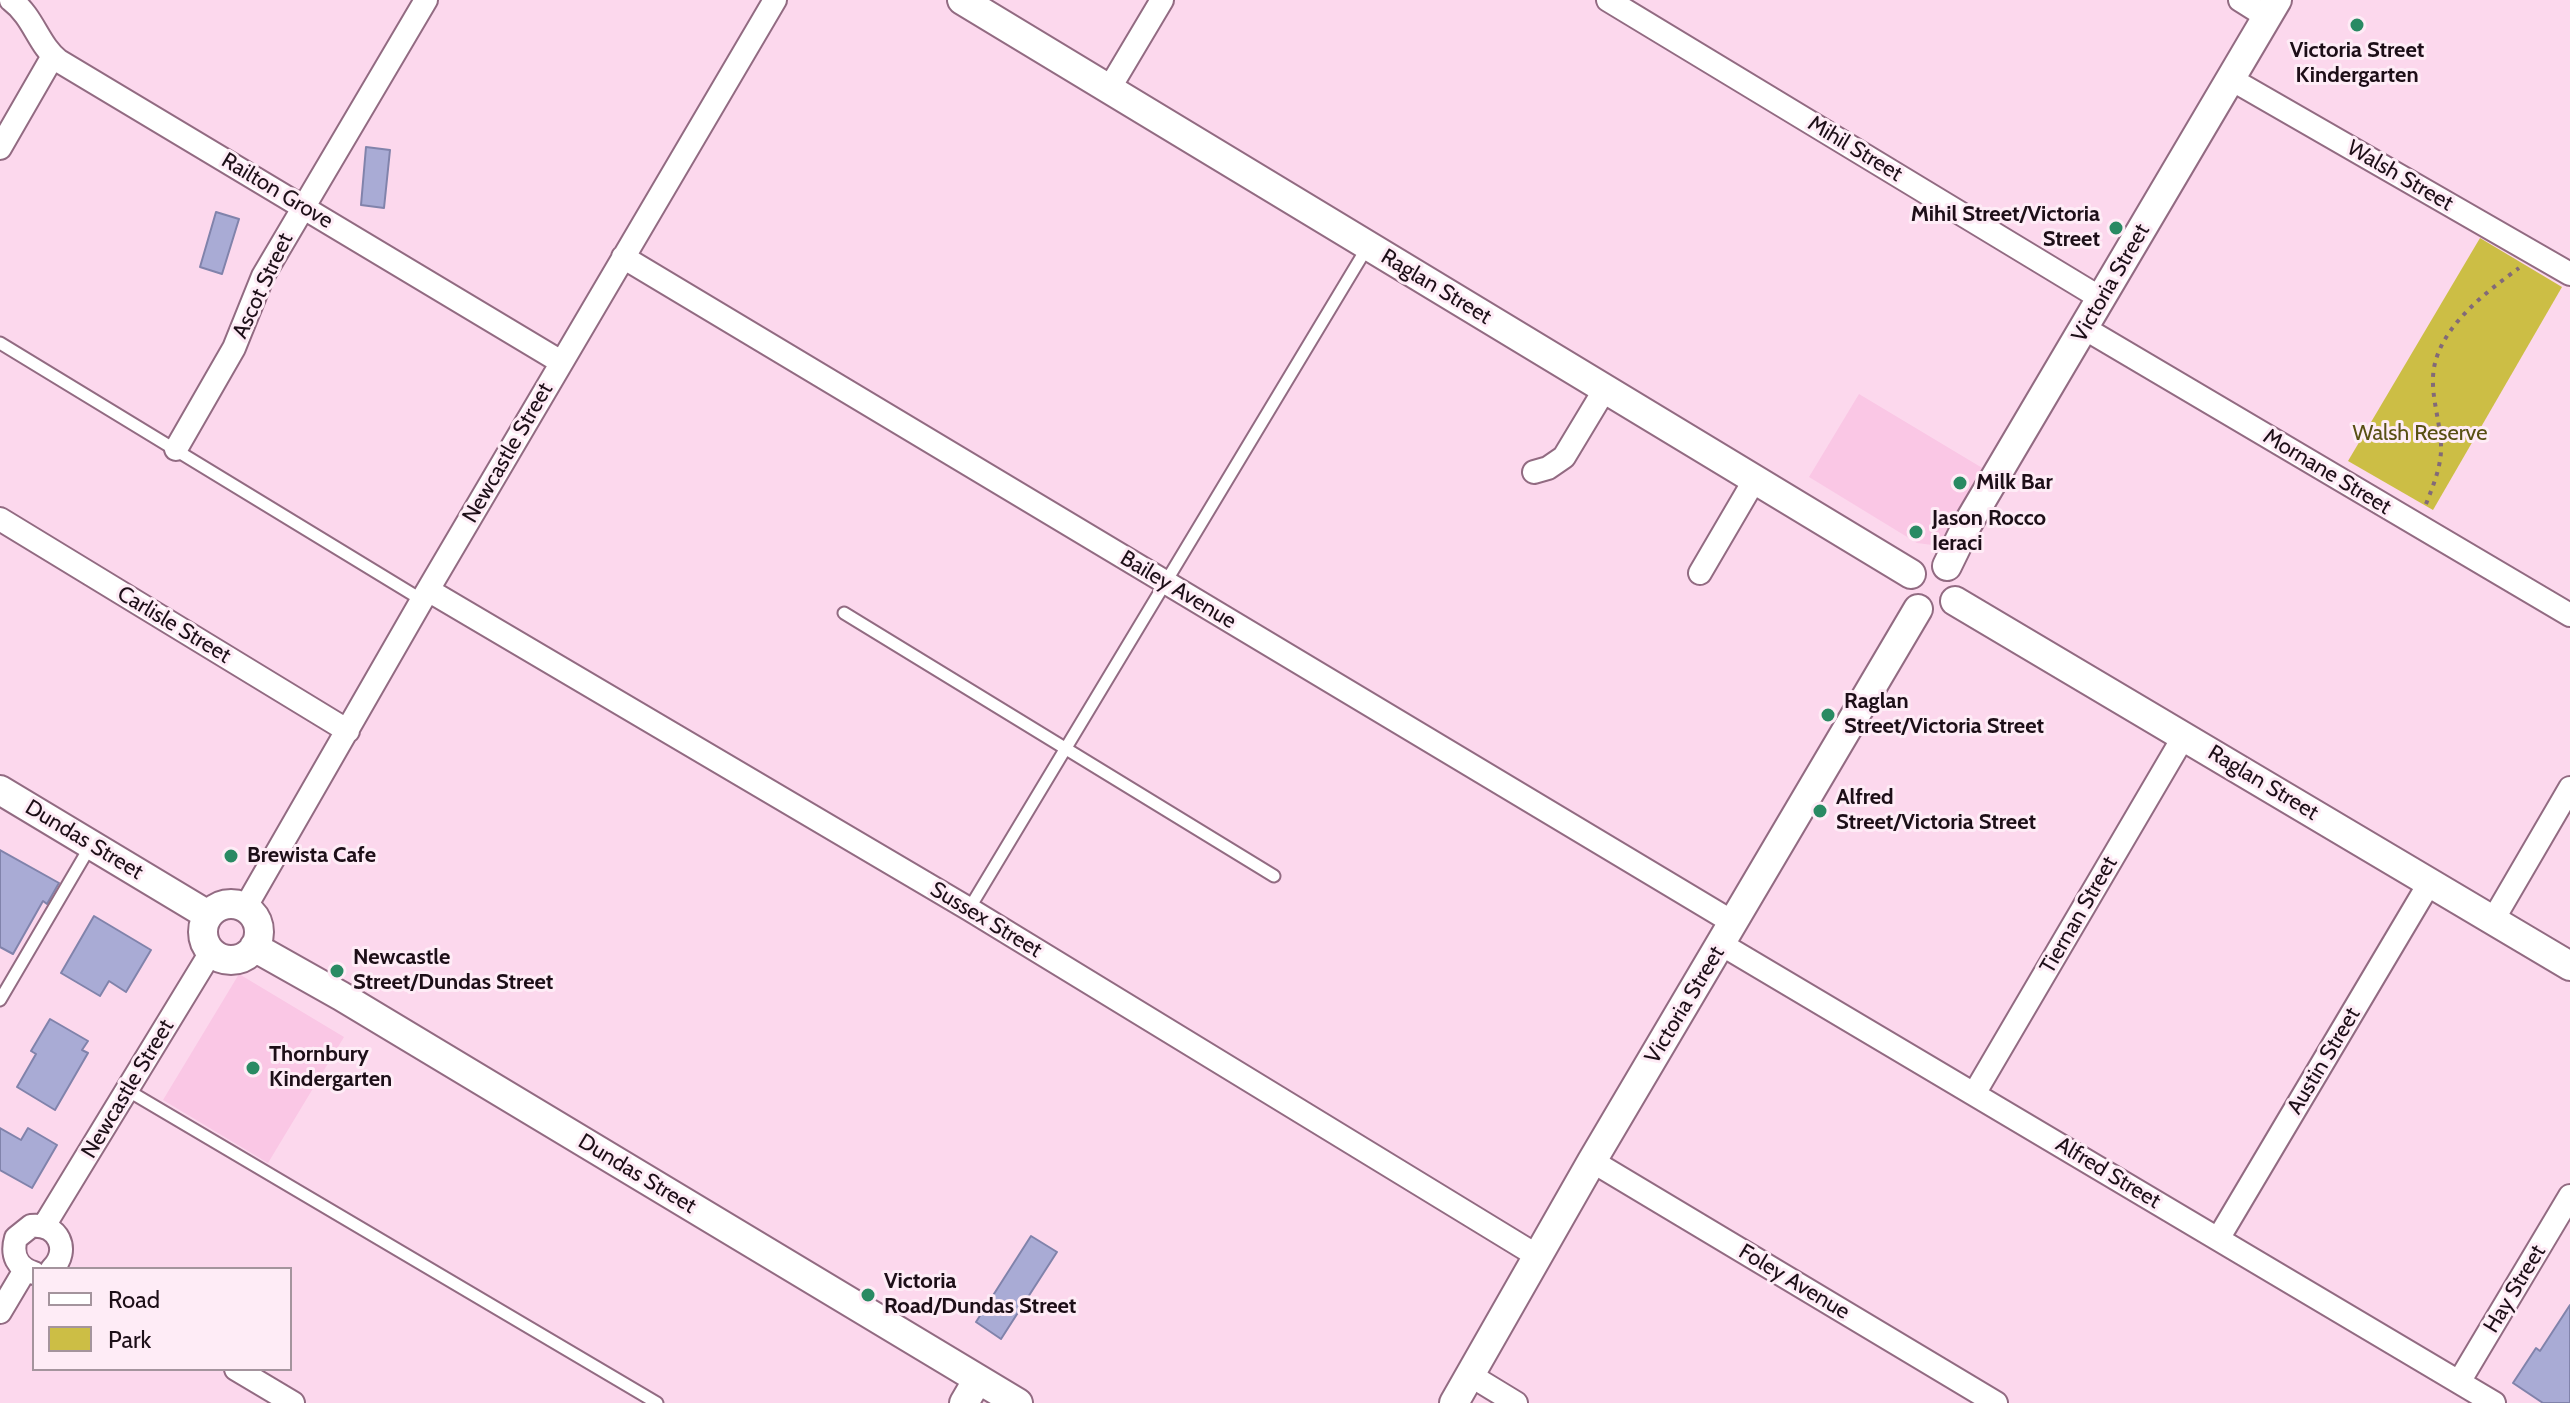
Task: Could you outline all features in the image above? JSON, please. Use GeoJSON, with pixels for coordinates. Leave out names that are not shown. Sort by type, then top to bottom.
{"type":"FeatureCollection","features":[{"type":"Feature","properties":{"kind":"street","name":"Railton Grove"},"geometry":{"type":"LineString","coordinates":[[11,0],[28,15],[53,56],[561,362]]}},
{"type":"Feature","properties":{"kind":"street","name":"Ascot Street"},"geometry":{"type":"LineString","coordinates":[[176,449],[234,348],[263,276],[426,0]]}},
{"type":"Feature","properties":{"kind":"street","name":"Newcastle Street"},"geometry":{"type":"LineString","coordinates":[[245,908],[775,0]]}},
{"type":"Feature","properties":{"kind":"street","name":"Raglan Street"},"geometry":{"type":"LineString","coordinates":[[962,0],[1911,574]]}},
{"type":"Feature","properties":{"kind":"street"},"geometry":{"type":"LineString","coordinates":[[1109,89],[1162,0]]}},
{"type":"Feature","properties":{"kind":"street","name":"Mihil Street"},"geometry":{"type":"LineString","coordinates":[[1608,0],[2102,299]]}},
{"type":"Feature","properties":{"kind":"street"},"geometry":{"type":"LineString","coordinates":[[2240,0],[2272,8]]}},
{"type":"Feature","properties":{"kind":"street","name":"Victoria Street"},"geometry":{"type":"LineString","coordinates":[[1947,566],[1967,525],[2272,8]]}},
{"type":"Feature","properties":{"kind":"street"},"geometry":{"type":"LineString","coordinates":[[0,148],[53,56]]}},
{"type":"Feature","properties":{"kind":"street","name":"Walsh Street"},"geometry":{"type":"LineString","coordinates":[[2231,79],[2570,274]]}},
{"type":"Feature","properties":{"kind":"street","name":"Bailey Avenue"},"geometry":{"type":"LineString","coordinates":[[623,257],[1166,583],[1727,933]]}},
{"type":"Feature","properties":{"kind":"street","name":"Mornane Street"},"geometry":{"type":"LineString","coordinates":[[2084,328],[2570,615]]}},
{"type":"Feature","properties":{"kind":"street"},"geometry":{"type":"LineString","coordinates":[[1534,472],[1548,468],[1564,457],[1605,389]]}},
{"type":"Feature","properties":{"kind":"street"},"geometry":{"type":"LineString","coordinates":[[1700,573],[1755,479]]}},
{"type":"Feature","properties":{"kind":"street","name":"Carlisle Street"},"geometry":{"type":"LineString","coordinates":[[0,519],[348,731]]}},
{"type":"Feature","properties":{"kind":"street"},"geometry":{"type":"LineString","coordinates":[[1927,562],[1947,566],[1957,578],[1955,601],[1943,612],[1918,609],[1908,597],[1907,581],[1911,574],[1927,562]]}},
{"type":"Feature","properties":{"kind":"street","name":"Sussex Street"},"geometry":{"type":"LineString","coordinates":[[425,595],[969,909],[1539,1257]]}},
{"type":"Feature","properties":{"kind":"street","name":"Raglan Street"},"geometry":{"type":"LineString","coordinates":[[1955,601],[2570,966]]}},
{"type":"Feature","properties":{"kind":"street","name":"Victoria Street"},"geometry":{"type":"LineString","coordinates":[[1454,1403],[1592,1161],[1918,609]]}},
{"type":"Feature","properties":{"kind":"street","name":"Tiernan Street"},"geometry":{"type":"LineString","coordinates":[[1974,1094],[2184,736]]}},
{"type":"Feature","properties":{"kind":"street"},"geometry":{"type":"LineString","coordinates":[[2493,920],[2570,788]]}},
{"type":"Feature","properties":{"kind":"street","name":"Dundas Street"},"geometry":{"type":"LineString","coordinates":[[0,790],[208,915]]}},
{"type":"Feature","properties":{"kind":"street","name":"Austin Street"},"geometry":{"type":"LineString","coordinates":[[2218,1239],[2430,882]]}},
{"type":"Feature","properties":{"kind":"street"},"geometry":{"type":"LineString","coordinates":[[229,904],[245,908],[258,930],[254,947],[242,958],[218,957],[206,946],[203,930],[208,915],[229,904]]}},
{"type":"Feature","properties":{"kind":"street","name":"Alfred Street"},"geometry":{"type":"LineString","coordinates":[[1727,933],[1974,1094],[2494,1403]]}},
{"type":"Feature","properties":{"kind":"street","name":"Dundas Street"},"geometry":{"type":"LineString","coordinates":[[254,947],[341,996],[971,1391],[1018,1403]]}},
{"type":"Feature","properties":{"kind":"street","name":"Newcastle Street"},"geometry":{"type":"LineString","coordinates":[[44,1226],[211,952]]}},
{"type":"Feature","properties":{"kind":"street","name":"Foley Avenue"},"geometry":{"type":"LineString","coordinates":[[1592,1161],[1996,1403]]}},
{"type":"Feature","properties":{"kind":"street","name":"Hay Street"},"geometry":{"type":"LineString","coordinates":[[2459,1382],[2570,1196]]}},
{"type":"Feature","properties":{"kind":"street"},"geometry":{"type":"LineString","coordinates":[[0,1312],[30,1272],[16,1259],[8,1234],[31,1226],[44,1226],[57,1234],[62,1248],[60,1267]]}},
{"type":"Feature","properties":{"kind":"street"},"geometry":{"type":"LineString","coordinates":[[239,1371],[293,1403]]}},
{"type":"Feature","properties":{"kind":"street"},"geometry":{"type":"LineString","coordinates":[[1470,1375],[1516,1403]]}},
{"type":"Feature","properties":{"kind":"lane"},"geometry":{"type":"LineString","coordinates":[[969,909],[1368,246]]}},
{"type":"Feature","properties":{"kind":"lane"},"geometry":{"type":"LineString","coordinates":[[0,343],[182,455],[425,595]]}},
{"type":"Feature","properties":{"kind":"lane"},"geometry":{"type":"LineString","coordinates":[[844,613],[1274,876]]}},
{"type":"Feature","properties":{"kind":"lane"},"geometry":{"type":"LineString","coordinates":[[0,1000],[92,845]]}},
{"type":"Feature","properties":{"kind":"lane"},"geometry":{"type":"LineString","coordinates":[[127,1090],[657,1403]]}},
{"type":"Feature","properties":{"kind":"path"},"geometry":{"type":"LineString","coordinates":[[2426,504],[2436,480],[2441,447],[2433,374],[2441,351],[2453,328],[2478,300],[2537,255]]}},
{"type":"Feature","properties":{"kind":"shaded area"},"geometry":{"type":"Polygon","coordinates":[[[1859,394],[1984,469],[1940,546],[1917,543],[1809,477],[1859,394]]]}},
{"type":"Feature","properties":{"kind":"shaded area","name":"Thornbury Kindergarten"},"geometry":{"type":"Polygon","coordinates":[[[239,974],[344,1037],[268,1163],[163,1100],[239,974]]]}},
{"type":"Feature","properties":{"kind":"green space","name":"Walsh Reserve"},"geometry":{"type":"Polygon","coordinates":[[[2480,238],[2562,287],[2433,510],[2348,461],[2480,238]]]}},
{"type":"Feature","properties":{"kind":"building"},"geometry":{"type":"Polygon","coordinates":[[[366,147],[390,150],[384,208],[361,205],[366,147]]]}},
{"type":"Feature","properties":{"kind":"building"},"geometry":{"type":"Polygon","coordinates":[[[216,212],[239,219],[222,274],[200,267],[216,212]]]}},
{"type":"Feature","properties":{"kind":"building"},"geometry":{"type":"Polygon","coordinates":[[[0,850],[59,883],[47,904],[43,901],[13,954],[0,947],[0,850]]]}},
{"type":"Feature","properties":{"kind":"building"},"geometry":{"type":"Polygon","coordinates":[[[94,916],[151,950],[126,992],[109,981],[100,996],[61,973],[94,916]]]}},
{"type":"Feature","properties":{"kind":"building"},"geometry":{"type":"Polygon","coordinates":[[[50,1019],[88,1041],[82,1050],[88,1053],[55,1110],[17,1087],[36,1054],[31,1051],[50,1019]]]}},
{"type":"Feature","properties":{"kind":"building"},"geometry":{"type":"Polygon","coordinates":[[[0,1128],[21,1140],[28,1128],[57,1145],[32,1188],[0,1170],[0,1128]]]}},
{"type":"Feature","properties":{"kind":"building"},"geometry":{"type":"Polygon","coordinates":[[[1031,1236],[1057,1252],[1001,1339],[976,1322],[1031,1236]]]}},
{"type":"Feature","properties":{"kind":"building"},"geometry":{"type":"Polygon","coordinates":[[[2570,1305],[2570,1403],[2543,1403],[2513,1383],[2536,1348],[2540,1351],[2570,1305]]]}},
{"type":"Feature","properties":{"kind":"place","name":"Victoria Street Kindergarten"},"geometry":{"type":"Point","coordinates":[2357,25]}},
{"type":"Feature","properties":{"kind":"place","name":"Mihil Street/Victoria Street"},"geometry":{"type":"Point","coordinates":[2116,228]}},
{"type":"Feature","properties":{"kind":"place","name":"Milk Bar"},"geometry":{"type":"Point","coordinates":[1960,483]}},
{"type":"Feature","properties":{"kind":"place","name":"Jason Rocco Ieraci"},"geometry":{"type":"Point","coordinates":[1916,532]}},
{"type":"Feature","properties":{"kind":"place","name":"Raglan Street/Victoria Street"},"geometry":{"type":"Point","coordinates":[1828,715]}},
{"type":"Feature","properties":{"kind":"place","name":"Alfred Street/Victoria Street"},"geometry":{"type":"Point","coordinates":[1820,811]}},
{"type":"Feature","properties":{"kind":"place","name":"Brewista Cafe"},"geometry":{"type":"Point","coordinates":[231,856]}},
{"type":"Feature","properties":{"kind":"place","name":"Newcastle Street/Dundas Street"},"geometry":{"type":"Point","coordinates":[337,971]}},
{"type":"Feature","properties":{"kind":"place","name":"Thornbury Kindergarten"},"geometry":{"type":"Point","coordinates":[253,1068]}},
{"type":"Feature","properties":{"kind":"place","name":"Victoria Road/Dundas Street"},"geometry":{"type":"Point","coordinates":[868,1295]}}]}
